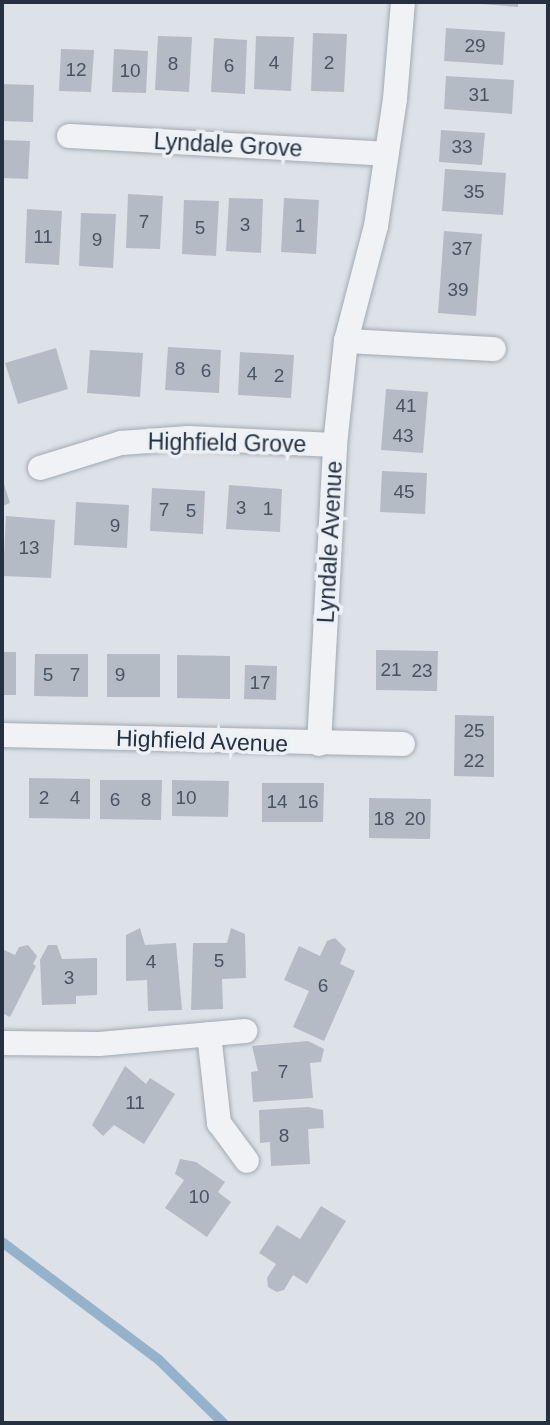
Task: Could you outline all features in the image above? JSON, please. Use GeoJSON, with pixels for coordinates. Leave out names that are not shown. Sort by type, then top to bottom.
{"type":"FeatureCollection","features":[{"type":"Feature","properties":{"kind":"street","name":"Lyndale Avenue"},"geometry":{"type":"LineString","coordinates":[[319,744],[335,445],[346,341],[376,226],[403,2]]}},
{"type":"Feature","properties":{"kind":"street","name":"Lyndale Grove"},"geometry":{"type":"LineString","coordinates":[[69,136],[386,154]]}},
{"type":"Feature","properties":{"kind":"street"},"geometry":{"type":"LineString","coordinates":[[346,341],[494,349]]}},
{"type":"Feature","properties":{"kind":"street","name":"Highfield Grove"},"geometry":{"type":"LineString","coordinates":[[40,468],[135,442],[188,439],[335,445]]}},
{"type":"Feature","properties":{"kind":"street","name":"Highfield Avenue"},"geometry":{"type":"LineString","coordinates":[[2,735],[403,744]]}},
{"type":"Feature","properties":{"kind":"street"},"geometry":{"type":"LineString","coordinates":[[2,1044],[99,1044],[245,1031]]}},
{"type":"Feature","properties":{"kind":"street"},"geometry":{"type":"LineString","coordinates":[[209,1034],[219,1123],[247,1161]]}},
{"type":"Feature","properties":{"kind":"building"},"geometry":{"type":"Polygon","coordinates":[[[457,2],[518,2],[518,7],[457,2]]]}},
{"type":"Feature","properties":{"kind":"building"},"geometry":{"type":"Polygon","coordinates":[[[446,28],[505,32],[503,65],[444,61],[446,28]]]}},
{"type":"Feature","properties":{"kind":"building"},"geometry":{"type":"Polygon","coordinates":[[[313,33],[347,34],[344,92],[311,91],[313,33]]]}},
{"type":"Feature","properties":{"kind":"building"},"geometry":{"type":"Polygon","coordinates":[[[158,36],[192,37],[189,92],[155,90],[158,36]]]}},
{"type":"Feature","properties":{"kind":"building"},"geometry":{"type":"Polygon","coordinates":[[[256,36],[294,37],[291,91],[254,89],[256,36]]]}},
{"type":"Feature","properties":{"kind":"building"},"geometry":{"type":"Polygon","coordinates":[[[214,38],[247,40],[245,94],[211,92],[214,38]]]}},
{"type":"Feature","properties":{"kind":"building"},"geometry":{"type":"Polygon","coordinates":[[[61,49],[94,50],[91,92],[59,91],[61,49]]]}},
{"type":"Feature","properties":{"kind":"building"},"geometry":{"type":"Polygon","coordinates":[[[114,49],[148,51],[146,93],[112,92],[114,49]]]}},
{"type":"Feature","properties":{"kind":"building"},"geometry":{"type":"Polygon","coordinates":[[[446,76],[514,80],[512,114],[444,109],[446,76]]]}},
{"type":"Feature","properties":{"kind":"building"},"geometry":{"type":"Polygon","coordinates":[[[2,84],[34,85],[33,122],[2,121],[2,84]]]}},
{"type":"Feature","properties":{"kind":"building"},"geometry":{"type":"Polygon","coordinates":[[[441,130],[485,133],[482,165],[439,162],[441,130]]]}},
{"type":"Feature","properties":{"kind":"building"},"geometry":{"type":"Polygon","coordinates":[[[2,140],[30,141],[28,179],[2,178],[2,140]]]}},
{"type":"Feature","properties":{"kind":"building"},"geometry":{"type":"Polygon","coordinates":[[[445,169],[506,173],[503,215],[442,211],[445,169]]]}},
{"type":"Feature","properties":{"kind":"building"},"geometry":{"type":"Polygon","coordinates":[[[128,194],[163,196],[160,249],[126,248],[128,194]]]}},
{"type":"Feature","properties":{"kind":"building"},"geometry":{"type":"Polygon","coordinates":[[[229,198],[263,199],[261,253],[226,251],[229,198]]]}},
{"type":"Feature","properties":{"kind":"building"},"geometry":{"type":"Polygon","coordinates":[[[284,198],[319,200],[316,254],[281,252],[284,198]]]}},
{"type":"Feature","properties":{"kind":"building"},"geometry":{"type":"Polygon","coordinates":[[[184,200],[219,201],[216,256],[182,254],[184,200]]]}},
{"type":"Feature","properties":{"kind":"building"},"geometry":{"type":"Polygon","coordinates":[[[27,209],[62,211],[59,265],[25,263],[27,209]]]}},
{"type":"Feature","properties":{"kind":"building"},"geometry":{"type":"Polygon","coordinates":[[[81,213],[116,214],[113,268],[79,266],[81,213]]]}},
{"type":"Feature","properties":{"kind":"building"},"geometry":{"type":"Polygon","coordinates":[[[444,231],[482,234],[476,316],[438,313],[444,231]]]}},
{"type":"Feature","properties":{"kind":"building"},"geometry":{"type":"Polygon","coordinates":[[[168,347],[221,350],[219,393],[165,390],[168,347]]]}},
{"type":"Feature","properties":{"kind":"building"},"geometry":{"type":"Polygon","coordinates":[[[56,348],[68,389],[18,404],[5,363],[56,348]]]}},
{"type":"Feature","properties":{"kind":"building"},"geometry":{"type":"Polygon","coordinates":[[[90,350],[143,353],[140,397],[87,393],[90,350]]]}},
{"type":"Feature","properties":{"kind":"building"},"geometry":{"type":"Polygon","coordinates":[[[240,352],[294,355],[291,398],[238,395],[240,352]]]}},
{"type":"Feature","properties":{"kind":"building"},"geometry":{"type":"Polygon","coordinates":[[[386,389],[428,392],[423,453],[381,450],[386,389]]]}},
{"type":"Feature","properties":{"kind":"building"},"geometry":{"type":"Polygon","coordinates":[[[382,471],[427,473],[425,514],[380,512],[382,471]]]}},
{"type":"Feature","properties":{"kind":"building"},"geometry":{"type":"Polygon","coordinates":[[[2,478],[10,503],[2,506],[2,478]]]}},
{"type":"Feature","properties":{"kind":"building"},"geometry":{"type":"Polygon","coordinates":[[[229,485],[282,489],[280,532],[226,529],[229,485]]]}},
{"type":"Feature","properties":{"kind":"building"},"geometry":{"type":"Polygon","coordinates":[[[152,488],[205,491],[203,534],[150,531],[152,488]]]}},
{"type":"Feature","properties":{"kind":"building"},"geometry":{"type":"Polygon","coordinates":[[[76,502],[129,505],[127,548],[74,545],[76,502]]]}},
{"type":"Feature","properties":{"kind":"building"},"geometry":{"type":"Polygon","coordinates":[[[6,516],[55,520],[51,578],[3,576],[6,516]]]}},
{"type":"Feature","properties":{"kind":"building"},"geometry":{"type":"Polygon","coordinates":[[[376,650],[438,651],[437,691],[376,690],[376,650]]]}},
{"type":"Feature","properties":{"kind":"building"},"geometry":{"type":"Polygon","coordinates":[[[2,652],[16,652],[16,695],[2,695],[2,652]]]}},
{"type":"Feature","properties":{"kind":"building"},"geometry":{"type":"Polygon","coordinates":[[[35,654],[88,654],[88,697],[34,696],[35,654]]]}},
{"type":"Feature","properties":{"kind":"building"},"geometry":{"type":"Polygon","coordinates":[[[107,654],[160,654],[160,697],[107,697],[107,654]]]}},
{"type":"Feature","properties":{"kind":"building"},"geometry":{"type":"Polygon","coordinates":[[[177,655],[230,656],[230,699],[177,698],[177,655]]]}},
{"type":"Feature","properties":{"kind":"building"},"geometry":{"type":"Polygon","coordinates":[[[245,665],[277,666],[276,700],[244,699],[245,665]]]}},
{"type":"Feature","properties":{"kind":"building"},"geometry":{"type":"Polygon","coordinates":[[[455,715],[494,716],[494,777],[454,776],[455,715]]]}},
{"type":"Feature","properties":{"kind":"building"},"geometry":{"type":"Polygon","coordinates":[[[29,778],[90,779],[90,819],[29,818],[29,778]]]}},
{"type":"Feature","properties":{"kind":"building"},"geometry":{"type":"Polygon","coordinates":[[[100,780],[162,780],[161,820],[100,819],[100,780]]]}},
{"type":"Feature","properties":{"kind":"building"},"geometry":{"type":"Polygon","coordinates":[[[172,780],[229,781],[228,817],[172,816],[172,780]]]}},
{"type":"Feature","properties":{"kind":"building"},"geometry":{"type":"Polygon","coordinates":[[[262,783],[324,783],[323,822],[262,822],[262,783]]]}},
{"type":"Feature","properties":{"kind":"building"},"geometry":{"type":"Polygon","coordinates":[[[369,798],[431,799],[430,839],[369,838],[369,798]]]}},
{"type":"Feature","properties":{"kind":"building"},"geometry":{"type":"Polygon","coordinates":[[[140,928],[145,945],[176,943],[182,1010],[148,1011],[147,980],[126,981],[126,935],[140,928]]]}},
{"type":"Feature","properties":{"kind":"building"},"geometry":{"type":"Polygon","coordinates":[[[231,928],[245,934],[246,978],[222,979],[223,1009],[191,1010],[193,943],[227,943],[231,928]]]}},
{"type":"Feature","properties":{"kind":"building"},"geometry":{"type":"Polygon","coordinates":[[[335,938],[346,949],[340,964],[355,971],[324,1041],[293,1027],[309,991],[284,980],[299,946],[320,956],[327,941],[335,938]]]}},
{"type":"Feature","properties":{"kind":"building"},"geometry":{"type":"Polygon","coordinates":[[[28,945],[37,956],[33,964],[36,966],[10,1017],[2,1013],[2,949],[15,955],[19,947],[28,945]]]}},
{"type":"Feature","properties":{"kind":"building"},"geometry":{"type":"Polygon","coordinates":[[[48,945],[57,945],[62,959],[97,958],[97,995],[76,996],[76,1004],[42,1005],[40,960],[48,945]]]}},
{"type":"Feature","properties":{"kind":"building"},"geometry":{"type":"Polygon","coordinates":[[[308,1041],[324,1049],[321,1062],[310,1063],[313,1098],[253,1102],[251,1072],[258,1071],[252,1046],[308,1041]]]}},
{"type":"Feature","properties":{"kind":"building"},"geometry":{"type":"Polygon","coordinates":[[[125,1066],[146,1084],[150,1078],[175,1094],[144,1144],[114,1125],[103,1136],[92,1125],[125,1066]]]}},
{"type":"Feature","properties":{"kind":"building"},"geometry":{"type":"Polygon","coordinates":[[[308,1107],[323,1110],[324,1128],[308,1129],[310,1164],[271,1166],[270,1142],[260,1143],[259,1110],[308,1107]]]}},
{"type":"Feature","properties":{"kind":"building"},"geometry":{"type":"Polygon","coordinates":[[[180,1159],[196,1162],[225,1182],[218,1192],[231,1202],[207,1237],[165,1208],[184,1180],[175,1174],[180,1159]]]}},
{"type":"Feature","properties":{"kind":"building"},"geometry":{"type":"Polygon","coordinates":[[[321,1206],[346,1221],[307,1284],[293,1275],[284,1290],[277,1292],[268,1287],[267,1278],[276,1264],[259,1253],[277,1225],[300,1239],[321,1206]]]}},
{"type":"Feature","properties":{"kind":"waterway"},"geometry":{"type":"LineString","coordinates":[[2,1242],[159,1360],[223,1423]]}}]}
